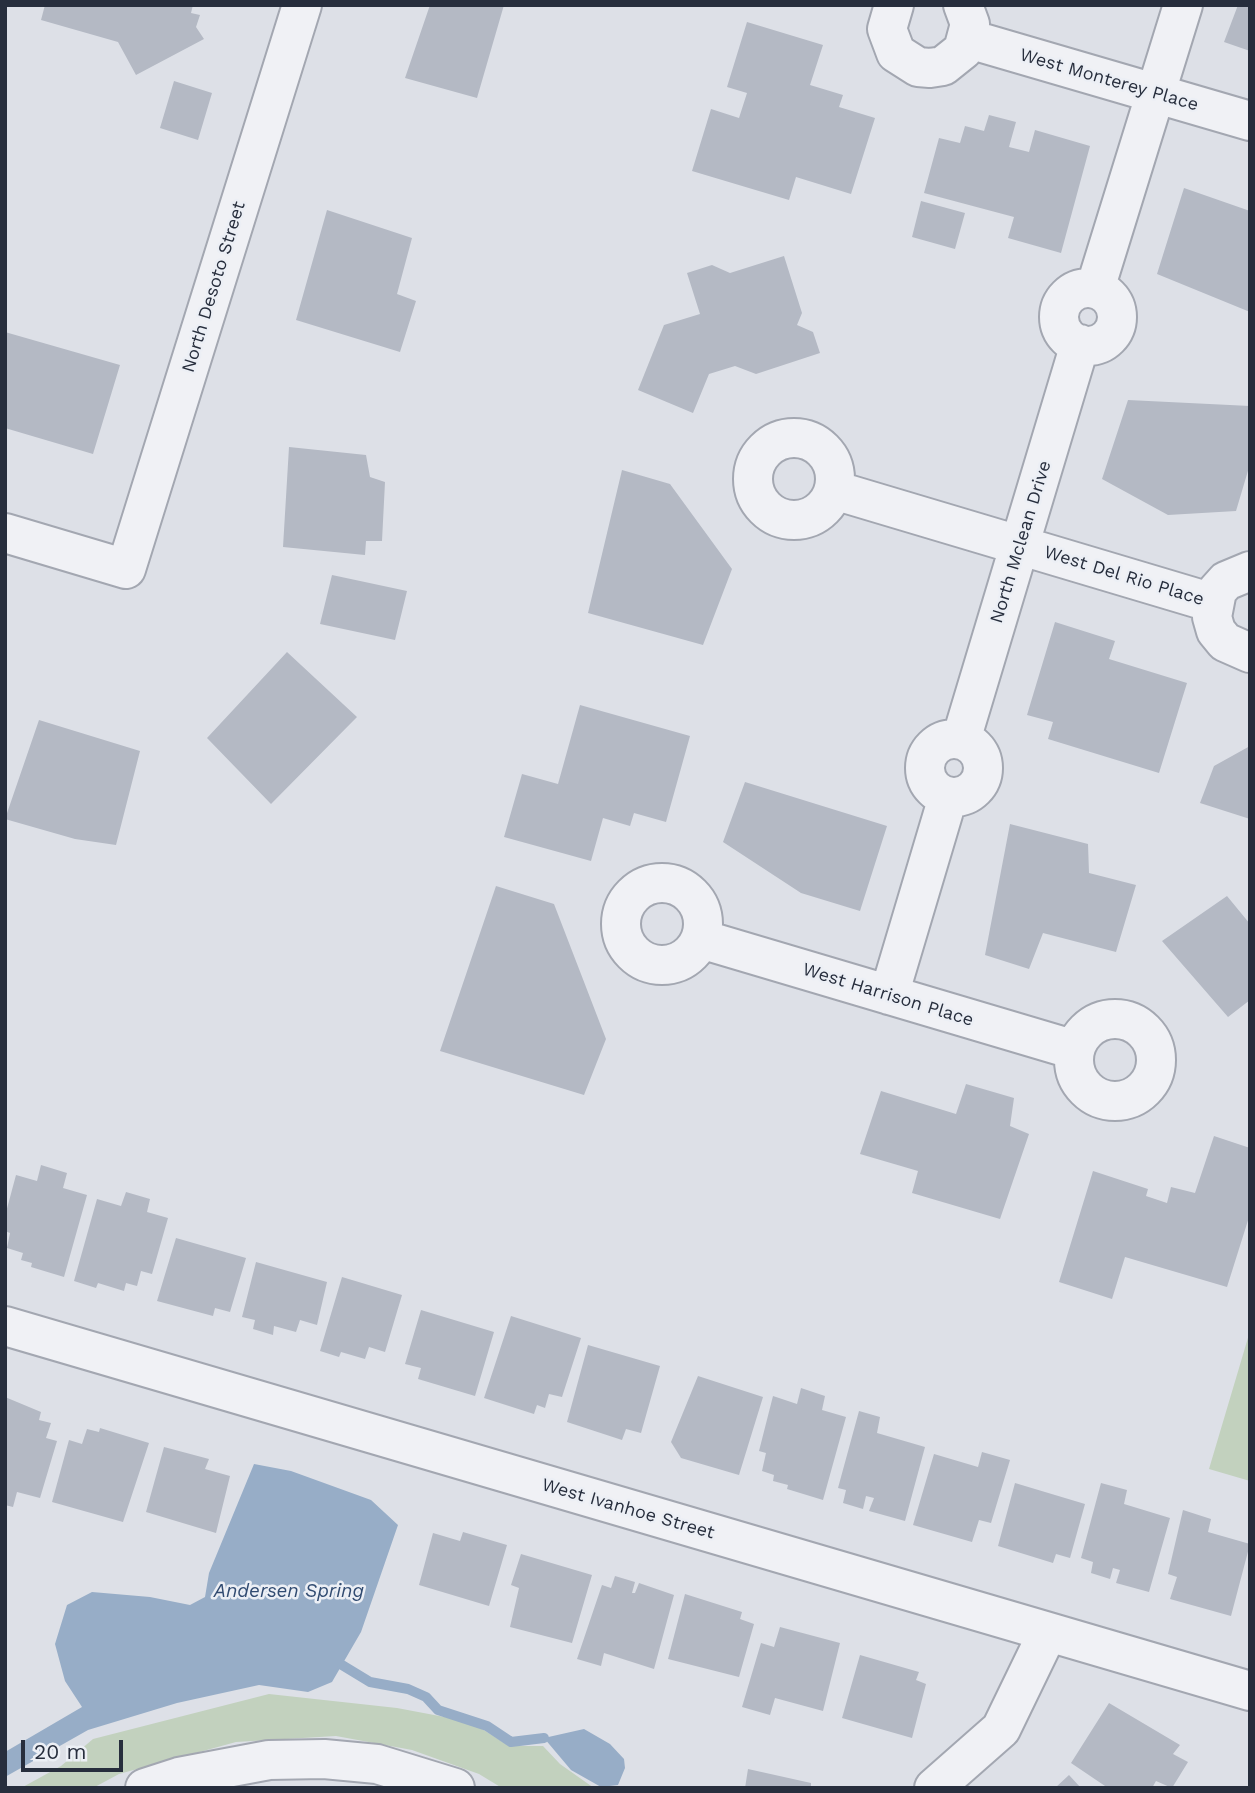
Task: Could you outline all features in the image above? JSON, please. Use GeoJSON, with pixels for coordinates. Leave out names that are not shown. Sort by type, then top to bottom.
{"type":"FeatureCollection","features":[{"type":"Feature","properties":{"kind":"street","name":"North Desoto Street"},"geometry":{"type":"LineString","coordinates":[[5,533],[126,569],[302,5]]}},
{"type":"Feature","properties":{"kind":"street","name":"West Monterey Place"},"geometry":{"type":"LineString","coordinates":[[894,5],[887,29],[890,42],[896,53],[918,67],[943,66],[954,60],[966,22],[1156,93],[1250,121]]}},
{"type":"Feature","properties":{"kind":"street","name":"North Mclean Drive"},"geometry":{"type":"LineString","coordinates":[[889,995],[948,797],[967,794],[981,779],[983,770],[977,751],[961,740],[1080,344],[1065,335],[1061,327],[1060,309],[1069,294],[1086,288],[1095,289],[1183,5]]}},
{"type":"Feature","properties":{"kind":"street","name":"West Del Rio Place"},"geometry":{"type":"LineString","coordinates":[[834,490],[1213,603]]}},
{"type":"Feature","properties":{"kind":"street","name":"West Del Rio Place"},"geometry":{"type":"LineString","coordinates":[[1250,571],[1226,581],[1213,603],[1212,617],[1216,631],[1237,650],[1250,653]]}},
{"type":"Feature","properties":{"kind":"street","name":"West Harrison Place"},"geometry":{"type":"LineString","coordinates":[[701,939],[1075,1050]]}},
{"type":"Feature","properties":{"kind":"street","name":"West Ivanhoe Street"},"geometry":{"type":"LineString","coordinates":[[5,1326],[1250,1691]]}},
{"type":"Feature","properties":{"kind":"street"},"geometry":{"type":"LineString","coordinates":[[934,1788],[1001,1729],[1048,1632]]}},
{"type":"Feature","properties":{"kind":"street"},"geometry":{"type":"LineString","coordinates":[[145,1788],[179,1777],[269,1760],[324,1759],[377,1765],[455,1788]]}},
{"type":"Feature","properties":{"kind":"green space"},"geometry":{"type":"Polygon","coordinates":[[[1250,1331],[1250,1481],[1209,1469],[1250,1331]]]}},
{"type":"Feature","properties":{"kind":"green space"},"geometry":{"type":"Polygon","coordinates":[[[269,1694],[397,1708],[450,1718],[479,1727],[509,1746],[543,1746],[560,1764],[594,1788],[502,1788],[479,1774],[412,1750],[336,1736],[236,1742],[119,1774],[93,1788],[21,1788],[61,1766],[93,1739],[269,1694]]]}},
{"type":"Feature","properties":{"kind":"water","name":"Andersen Spring"},"geometry":{"type":"Polygon","coordinates":[[[254,1464],[291,1471],[371,1500],[398,1525],[361,1632],[332,1682],[308,1692],[259,1685],[177,1703],[88,1730],[5,1777],[5,1752],[82,1707],[65,1681],[55,1644],[67,1605],[92,1592],[150,1597],[190,1605],[205,1597],[209,1573],[254,1464]]]}},
{"type":"Feature","properties":{"kind":"water"},"geometry":{"type":"Polygon","coordinates":[[[584,1729],[610,1744],[624,1759],[625,1768],[618,1785],[601,1787],[571,1770],[544,1738],[584,1729]]]}},
{"type":"Feature","properties":{"kind":"building"},"geometry":{"type":"Polygon","coordinates":[[[45,5],[193,5],[191,13],[200,15],[196,27],[204,39],[136,75],[118,42],[41,20],[45,5]]]}},
{"type":"Feature","properties":{"kind":"building"},"geometry":{"type":"Polygon","coordinates":[[[430,5],[504,5],[477,98],[405,78],[430,5]]]}},
{"type":"Feature","properties":{"kind":"building"},"geometry":{"type":"Polygon","coordinates":[[[1238,5],[1250,5],[1250,51],[1224,42],[1238,5]]]}},
{"type":"Feature","properties":{"kind":"building"},"geometry":{"type":"Polygon","coordinates":[[[747,22],[823,45],[810,85],[843,95],[839,107],[875,118],[851,194],[796,177],[789,200],[692,171],[711,109],[739,118],[747,93],[727,87],[747,22]]]}},
{"type":"Feature","properties":{"kind":"building"},"geometry":{"type":"Polygon","coordinates":[[[174,81],[212,93],[198,140],[160,128],[174,81]]]}},
{"type":"Feature","properties":{"kind":"building"},"geometry":{"type":"Polygon","coordinates":[[[989,115],[1016,122],[1009,147],[1029,152],[1035,130],[1090,146],[1061,253],[1008,238],[1014,217],[924,193],[939,138],[960,143],[965,126],[984,131],[989,115]]]}},
{"type":"Feature","properties":{"kind":"building"},"geometry":{"type":"Polygon","coordinates":[[[1184,188],[1250,211],[1250,312],[1157,274],[1184,188]]]}},
{"type":"Feature","properties":{"kind":"building"},"geometry":{"type":"Polygon","coordinates":[[[921,201],[965,213],[955,249],[912,237],[921,201]]]}},
{"type":"Feature","properties":{"kind":"building"},"geometry":{"type":"Polygon","coordinates":[[[327,210],[412,238],[397,294],[416,301],[400,352],[296,320],[327,210]]]}},
{"type":"Feature","properties":{"kind":"building"},"geometry":{"type":"Polygon","coordinates":[[[784,256],[802,313],[797,325],[813,332],[820,353],[756,374],[735,366],[709,374],[693,413],[638,390],[664,325],[700,314],[687,273],[712,265],[730,273],[784,256]]]}},
{"type":"Feature","properties":{"kind":"building"},"geometry":{"type":"Polygon","coordinates":[[[5,332],[120,365],[93,454],[5,428],[5,332]]]}},
{"type":"Feature","properties":{"kind":"building"},"geometry":{"type":"Polygon","coordinates":[[[1128,400],[1250,406],[1250,464],[1236,511],[1168,515],[1102,479],[1128,400]]]}},
{"type":"Feature","properties":{"kind":"building"},"geometry":{"type":"Polygon","coordinates":[[[289,447],[366,455],[370,477],[385,482],[382,541],[366,541],[365,555],[283,547],[289,447]]]}},
{"type":"Feature","properties":{"kind":"building"},"geometry":{"type":"Polygon","coordinates":[[[622,470],[670,484],[732,569],[703,645],[588,613],[622,470]]]}},
{"type":"Feature","properties":{"kind":"building"},"geometry":{"type":"Polygon","coordinates":[[[332,575],[407,591],[395,640],[320,624],[332,575]]]}},
{"type":"Feature","properties":{"kind":"building"},"geometry":{"type":"Polygon","coordinates":[[[1055,622],[1115,641],[1109,659],[1187,683],[1159,773],[1048,739],[1053,722],[1027,715],[1055,622]]]}},
{"type":"Feature","properties":{"kind":"building"},"geometry":{"type":"Polygon","coordinates":[[[287,652],[357,717],[271,804],[207,738],[287,652]]]}},
{"type":"Feature","properties":{"kind":"building"},"geometry":{"type":"Polygon","coordinates":[[[580,705],[690,736],[666,822],[634,813],[630,826],[603,818],[591,861],[504,837],[522,774],[558,784],[580,705]]]}},
{"type":"Feature","properties":{"kind":"building"},"geometry":{"type":"Polygon","coordinates":[[[39,720],[140,751],[116,845],[75,839],[5,819],[39,720]]]}},
{"type":"Feature","properties":{"kind":"building"},"geometry":{"type":"Polygon","coordinates":[[[1250,746],[1250,819],[1200,803],[1214,766],[1250,746]]]}},
{"type":"Feature","properties":{"kind":"building"},"geometry":{"type":"Polygon","coordinates":[[[745,782],[887,826],[860,911],[801,893],[723,842],[745,782]]]}},
{"type":"Feature","properties":{"kind":"building"},"geometry":{"type":"Polygon","coordinates":[[[1010,824],[1088,844],[1089,873],[1136,885],[1116,952],[1043,933],[1029,969],[985,955],[1010,824]]]}},
{"type":"Feature","properties":{"kind":"building"},"geometry":{"type":"Polygon","coordinates":[[[496,886],[554,904],[606,1039],[584,1095],[440,1051],[496,886]]]}},
{"type":"Feature","properties":{"kind":"building"},"geometry":{"type":"Polygon","coordinates":[[[1227,896],[1250,924],[1250,1000],[1228,1017],[1162,941],[1227,896]]]}},
{"type":"Feature","properties":{"kind":"building"},"geometry":{"type":"Polygon","coordinates":[[[966,1084],[1014,1098],[1010,1126],[1029,1134],[1000,1219],[912,1193],[918,1171],[860,1154],[881,1091],[956,1114],[966,1084]]]}},
{"type":"Feature","properties":{"kind":"building"},"geometry":{"type":"Polygon","coordinates":[[[1214,1136],[1250,1148],[1250,1214],[1227,1287],[1125,1257],[1112,1299],[1059,1282],[1093,1171],[1148,1189],[1146,1196],[1167,1203],[1171,1187],[1195,1193],[1214,1136]]]}},
{"type":"Feature","properties":{"kind":"building"},"geometry":{"type":"Polygon","coordinates":[[[41,1165],[67,1173],[63,1188],[87,1195],[64,1277],[31,1267],[32,1263],[21,1260],[23,1253],[7,1248],[10,1233],[5,1231],[5,1216],[16,1175],[37,1181],[41,1165]]]}},
{"type":"Feature","properties":{"kind":"building"},"geometry":{"type":"Polygon","coordinates":[[[126,1192],[150,1199],[147,1212],[168,1218],[152,1274],[141,1271],[137,1286],[126,1283],[124,1291],[98,1283],[96,1288],[74,1281],[97,1199],[121,1206],[126,1192]]]}},
{"type":"Feature","properties":{"kind":"building"},"geometry":{"type":"Polygon","coordinates":[[[176,1238],[246,1258],[230,1312],[215,1308],[213,1316],[157,1301],[176,1238]]]}},
{"type":"Feature","properties":{"kind":"building"},"geometry":{"type":"Polygon","coordinates":[[[256,1262],[327,1282],[317,1325],[300,1320],[296,1332],[274,1326],[273,1335],[253,1329],[255,1320],[242,1317],[256,1262]]]}},
{"type":"Feature","properties":{"kind":"building"},"geometry":{"type":"Polygon","coordinates":[[[342,1277],[402,1295],[385,1352],[369,1347],[365,1359],[341,1352],[339,1357],[320,1351],[342,1277]]]}},
{"type":"Feature","properties":{"kind":"building"},"geometry":{"type":"Polygon","coordinates":[[[421,1310],[494,1332],[475,1396],[418,1379],[421,1368],[405,1364],[421,1310]]]}},
{"type":"Feature","properties":{"kind":"building"},"geometry":{"type":"Polygon","coordinates":[[[511,1316],[581,1338],[562,1397],[549,1394],[545,1408],[537,1405],[534,1414],[484,1398],[511,1316]]]}},
{"type":"Feature","properties":{"kind":"building"},"geometry":{"type":"Polygon","coordinates":[[[588,1345],[660,1366],[641,1433],[626,1429],[622,1440],[567,1422],[588,1345]]]}},
{"type":"Feature","properties":{"kind":"building"},"geometry":{"type":"Polygon","coordinates":[[[698,1376],[763,1397],[739,1475],[681,1458],[671,1442],[698,1376]]]}},
{"type":"Feature","properties":{"kind":"building"},"geometry":{"type":"Polygon","coordinates":[[[801,1388],[825,1396],[822,1410],[846,1417],[823,1500],[787,1489],[788,1485],[773,1481],[774,1475],[762,1471],[766,1453],[759,1451],[773,1396],[797,1404],[801,1388]]]}},
{"type":"Feature","properties":{"kind":"building"},"geometry":{"type":"Polygon","coordinates":[[[5,1397],[41,1412],[39,1420],[51,1423],[46,1438],[57,1441],[40,1498],[17,1492],[13,1507],[5,1505],[5,1397]]]}},
{"type":"Feature","properties":{"kind":"building"},"geometry":{"type":"Polygon","coordinates":[[[859,1411],[880,1417],[877,1433],[925,1447],[905,1521],[869,1511],[874,1498],[866,1496],[863,1509],[843,1503],[846,1490],[838,1488],[859,1411]]]}},
{"type":"Feature","properties":{"kind":"building"},"geometry":{"type":"Polygon","coordinates":[[[100,1428],[149,1443],[123,1522],[52,1502],[69,1440],[82,1444],[87,1429],[99,1432],[100,1428]]]}},
{"type":"Feature","properties":{"kind":"building"},"geometry":{"type":"Polygon","coordinates":[[[164,1447],[209,1459],[205,1469],[230,1476],[216,1533],[146,1512],[164,1447]]]}},
{"type":"Feature","properties":{"kind":"building"},"geometry":{"type":"Polygon","coordinates":[[[982,1452],[1010,1460],[991,1523],[979,1520],[972,1542],[913,1525],[934,1454],[978,1467],[982,1452]]]}},
{"type":"Feature","properties":{"kind":"building"},"geometry":{"type":"Polygon","coordinates":[[[1015,1483],[1085,1504],[1070,1558],[1056,1554],[1053,1563],[998,1546],[1015,1483]]]}},
{"type":"Feature","properties":{"kind":"building"},"geometry":{"type":"Polygon","coordinates":[[[1101,1483],[1127,1490],[1124,1504],[1170,1518],[1149,1592],[1116,1583],[1120,1570],[1113,1568],[1110,1579],[1091,1573],[1093,1562],[1081,1558],[1101,1483]]]}},
{"type":"Feature","properties":{"kind":"building"},"geometry":{"type":"Polygon","coordinates":[[[1183,1510],[1211,1519],[1208,1532],[1250,1544],[1231,1616],[1170,1599],[1177,1577],[1168,1574],[1183,1510]]]}},
{"type":"Feature","properties":{"kind":"building"},"geometry":{"type":"Polygon","coordinates":[[[463,1532],[507,1545],[489,1606],[419,1585],[433,1533],[460,1541],[463,1532]]]}},
{"type":"Feature","properties":{"kind":"building"},"geometry":{"type":"Polygon","coordinates":[[[521,1554],[592,1575],[572,1643],[510,1627],[519,1588],[511,1585],[521,1554]]]}},
{"type":"Feature","properties":{"kind":"building"},"geometry":{"type":"Polygon","coordinates":[[[615,1576],[635,1582],[632,1593],[635,1593],[639,1583],[674,1595],[654,1669],[604,1653],[601,1666],[577,1659],[602,1585],[611,1588],[615,1576]]]}},
{"type":"Feature","properties":{"kind":"building"},"geometry":{"type":"Polygon","coordinates":[[[685,1594],[742,1612],[740,1619],[754,1624],[739,1677],[668,1659],[685,1594]]]}},
{"type":"Feature","properties":{"kind":"building"},"geometry":{"type":"Polygon","coordinates":[[[780,1627],[840,1643],[823,1711],[775,1698],[770,1715],[742,1707],[761,1643],[774,1647],[780,1627]]]}},
{"type":"Feature","properties":{"kind":"building"},"geometry":{"type":"Polygon","coordinates":[[[860,1655],[919,1672],[916,1680],[926,1684],[912,1738],[842,1718],[860,1655]]]}},
{"type":"Feature","properties":{"kind":"building"},"geometry":{"type":"Polygon","coordinates":[[[1109,1703],[1180,1745],[1173,1754],[1188,1762],[1172,1788],[1156,1781],[1152,1788],[1108,1788],[1071,1763],[1109,1703]]]}},
{"type":"Feature","properties":{"kind":"building"},"geometry":{"type":"Polygon","coordinates":[[[748,1769],[811,1783],[811,1788],[745,1788],[748,1769]]]}},
{"type":"Feature","properties":{"kind":"building"},"geometry":{"type":"Polygon","coordinates":[[[1069,1775],[1081,1788],[1055,1788],[1069,1775]]]}},
{"type":"Feature","properties":{"kind":"waterway"},"geometry":{"type":"LineString","coordinates":[[342,1665],[370,1682],[408,1689],[426,1697],[438,1710],[487,1726],[511,1742],[544,1738]]}}]}
